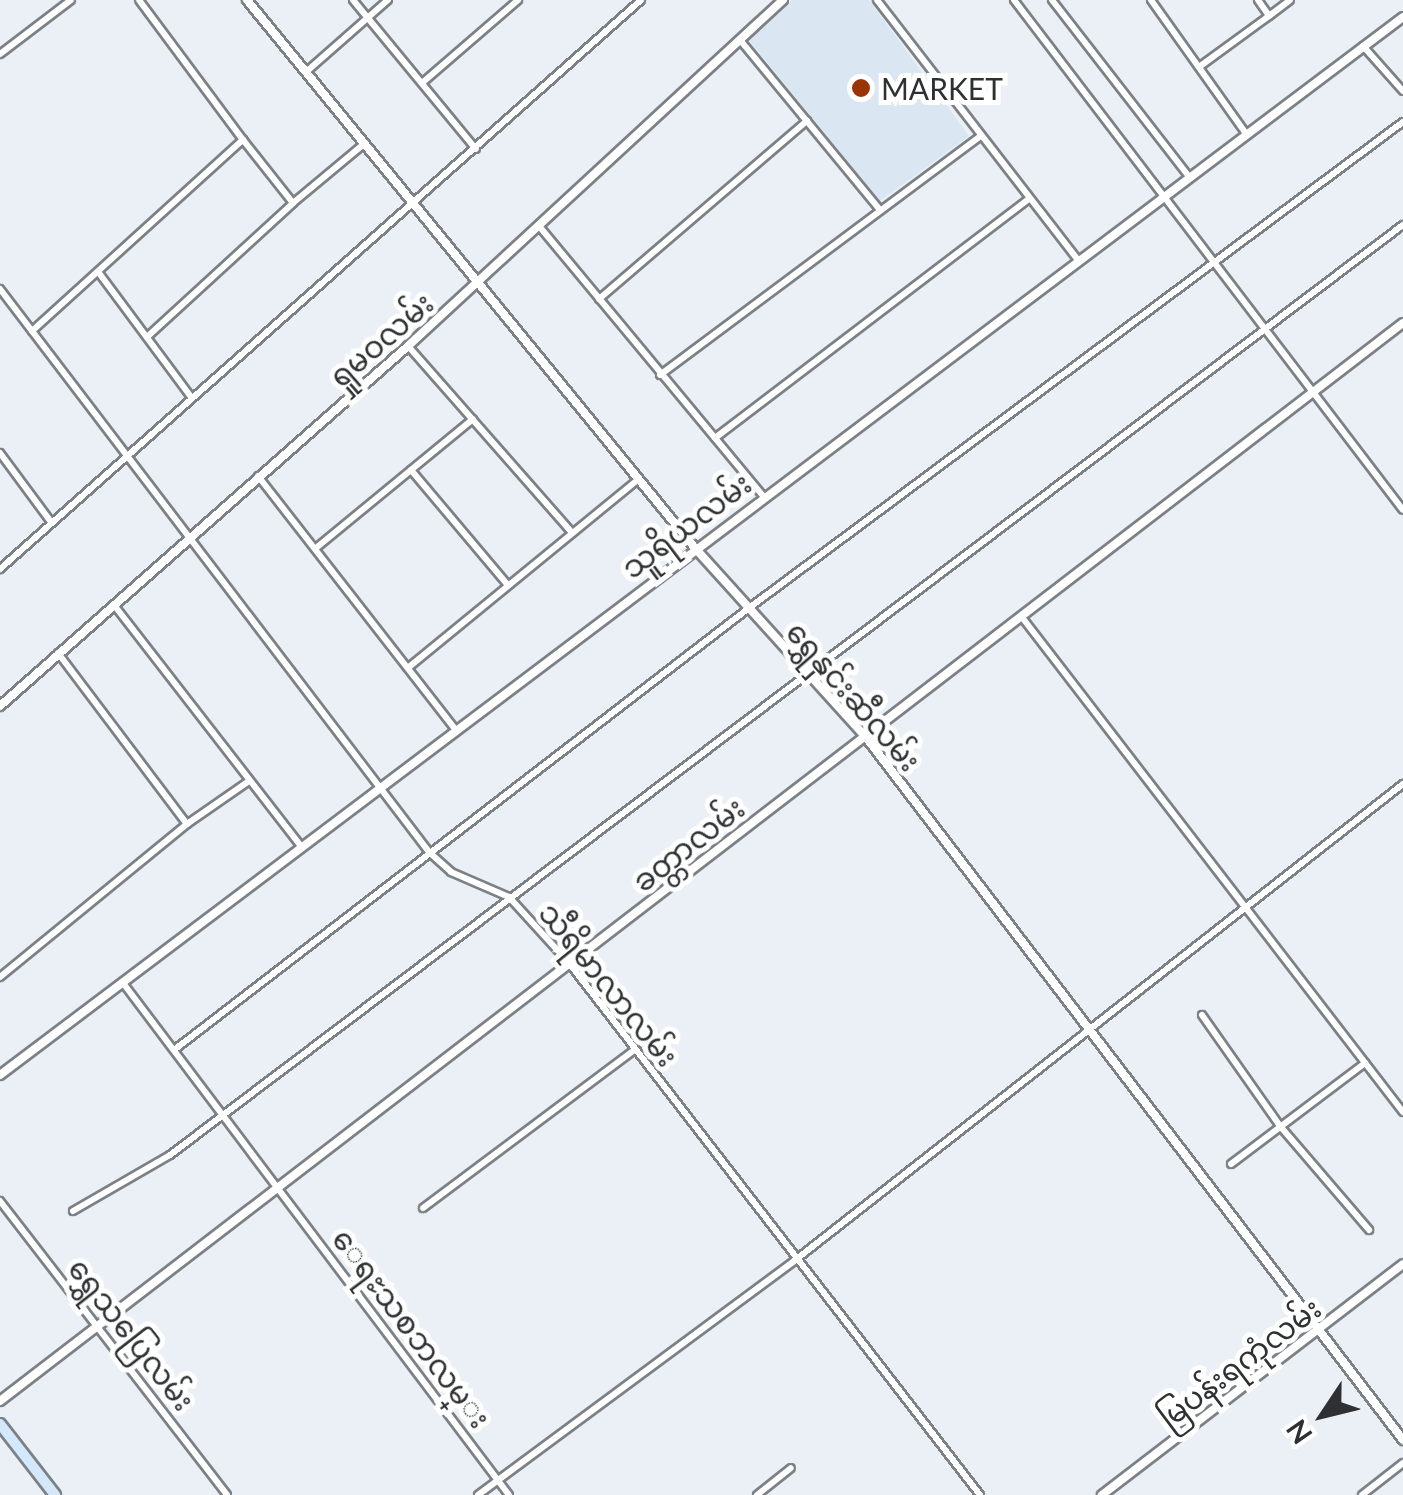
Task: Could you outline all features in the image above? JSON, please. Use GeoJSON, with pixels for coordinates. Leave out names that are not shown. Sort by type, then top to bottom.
{"type":"FeatureCollection","features":[{"type":"Feature","properties":{"kind":"main road"},"geometry":{"type":"LineString","coordinates":[[0,1424],[55,1495]]}},
{"type":"Feature","properties":{"kind":"street"},"geometry":{"type":"LineString","coordinates":[[0,54],[71,0]]}},
{"type":"Feature","properties":{"kind":"street"},"geometry":{"type":"LineString","coordinates":[[138,0],[293,203]]}},
{"type":"Feature","properties":{"kind":"street","name":"ရွှေနှင်းဆီလမ်း"},"geometry":{"type":"LineString","coordinates":[[246,0],[694,547],[864,736],[1403,1440]]}},
{"type":"Feature","properties":{"kind":"street"},"geometry":{"type":"LineString","coordinates":[[353,0],[476,149]]}},
{"type":"Feature","properties":{"kind":"street"},"geometry":{"type":"LineString","coordinates":[[306,72],[388,0]]}},
{"type":"Feature","properties":{"kind":"street"},"geometry":{"type":"LineString","coordinates":[[422,83],[518,0]]}},
{"type":"Feature","properties":{"kind":"street"},"geometry":{"type":"LineString","coordinates":[[0,570],[641,0]]}},
{"type":"Feature","properties":{"kind":"street","name":"ရှုမဝလမ်း"},"geometry":{"type":"LineString","coordinates":[[0,706],[480,282],[783,0]]}},
{"type":"Feature","properties":{"kind":"street"},"geometry":{"type":"LineString","coordinates":[[877,0],[978,137],[1078,260]]}},
{"type":"Feature","properties":{"kind":"street"},"geometry":{"type":"LineString","coordinates":[[1014,0],[1161,200],[1215,263],[1403,510]]}},
{"type":"Feature","properties":{"kind":"street"},"geometry":{"type":"LineString","coordinates":[[1052,0],[1190,179]]}},
{"type":"Feature","properties":{"kind":"street"},"geometry":{"type":"LineString","coordinates":[[1151,0],[1248,136]]}},
{"type":"Feature","properties":{"kind":"street"},"geometry":{"type":"LineString","coordinates":[[1258,0],[1270,16]]}},
{"type":"Feature","properties":{"kind":"street"},"geometry":{"type":"LineString","coordinates":[[1200,67],[1290,0]]}},
{"type":"Feature","properties":{"kind":"street","name":"သူရိယလမ်း"},"geometry":{"type":"LineString","coordinates":[[1,1072],[1403,17]]}},
{"type":"Feature","properties":{"kind":"street"},"geometry":{"type":"LineString","coordinates":[[740,40],[880,210]]}},
{"type":"Feature","properties":{"kind":"street"},"geometry":{"type":"LineString","coordinates":[[1363,46],[1403,91]]}},
{"type":"Feature","properties":{"kind":"street"},"geometry":{"type":"LineString","coordinates":[[598,299],[807,121]]}},
{"type":"Feature","properties":{"kind":"street"},"geometry":{"type":"LineString","coordinates":[[174,1050],[749,608],[1403,122]]}},
{"type":"Feature","properties":{"kind":"street"},"geometry":{"type":"LineString","coordinates":[[660,374],[978,137]]}},
{"type":"Feature","properties":{"kind":"street"},"geometry":{"type":"LineString","coordinates":[[32,332],[242,140]]}},
{"type":"Feature","properties":{"kind":"street"},"geometry":{"type":"LineString","coordinates":[[146,336],[365,143]]}},
{"type":"Feature","properties":{"kind":"street"},"geometry":{"type":"LineString","coordinates":[[715,438],[1029,199]]}},
{"type":"Feature","properties":{"kind":"street"},"geometry":{"type":"LineString","coordinates":[[73,1211],[170,1155],[1403,224]]}},
{"type":"Feature","properties":{"kind":"street"},"geometry":{"type":"LineString","coordinates":[[539,226],[763,496]]}},
{"type":"Feature","properties":{"kind":"street"},"geometry":{"type":"LineString","coordinates":[[100,273],[192,398]]}},
{"type":"Feature","properties":{"kind":"street","name":"သီရိမာလာလမ်း"},"geometry":{"type":"LineString","coordinates":[[0,289],[430,852],[451,872],[509,897],[569,964],[794,1261],[980,1495]]}},
{"type":"Feature","properties":{"kind":"street","name":"ခတ္တာလမ်း"},"geometry":{"type":"LineString","coordinates":[[0,1401],[1403,323]]}},
{"type":"Feature","properties":{"kind":"street"},"geometry":{"type":"LineString","coordinates":[[408,346],[572,532]]}},
{"type":"Feature","properties":{"kind":"street"},"geometry":{"type":"LineString","coordinates":[[316,548],[474,420]]}},
{"type":"Feature","properties":{"kind":"street"},"geometry":{"type":"LineString","coordinates":[[0,453],[52,522]]}},
{"type":"Feature","properties":{"kind":"street"},"geometry":{"type":"LineString","coordinates":[[412,470],[508,586]]}},
{"type":"Feature","properties":{"kind":"street"},"geometry":{"type":"LineString","coordinates":[[258,476],[454,728]]}},
{"type":"Feature","properties":{"kind":"street"},"geometry":{"type":"LineString","coordinates":[[409,666],[638,479]]}},
{"type":"Feature","properties":{"kind":"street"},"geometry":{"type":"LineString","coordinates":[[114,605],[302,847]]}},
{"type":"Feature","properties":{"kind":"street"},"geometry":{"type":"LineString","coordinates":[[1021,616],[1403,1112]]}},
{"type":"Feature","properties":{"kind":"street"},"geometry":{"type":"LineString","coordinates":[[57,652],[186,824]]}},
{"type":"Feature","properties":{"kind":"street"},"geometry":{"type":"LineString","coordinates":[[0,977],[186,824],[249,781]]}},
{"type":"Feature","properties":{"kind":"street"},"geometry":{"type":"LineString","coordinates":[[478,1495],[794,1261],[1243,905],[1403,784]]}},
{"type":"Feature","properties":{"kind":"street","name":"ေရႊသစၥာလမ္း"},"geometry":{"type":"LineString","coordinates":[[123,983],[509,1495]]}},
{"type":"Feature","properties":{"kind":"street"},"geometry":{"type":"LineString","coordinates":[[1202,1016],[1280,1126],[1369,1230]]}},
{"type":"Feature","properties":{"kind":"street"},"geometry":{"type":"LineString","coordinates":[[423,1208],[634,1050]]}},
{"type":"Feature","properties":{"kind":"street"},"geometry":{"type":"LineString","coordinates":[[1232,1164],[1364,1062]]}},
{"type":"Feature","properties":{"kind":"street","name":"ရွှေသပြေလမ်း"},"geometry":{"type":"LineString","coordinates":[[0,1201],[227,1495]]}},
{"type":"Feature","properties":{"kind":"street","name":"မြပန်းရကုံလမ်း"},"geometry":{"type":"LineString","coordinates":[[1102,1495],[1403,1264]]}},
{"type":"Feature","properties":{"kind":"street"},"geometry":{"type":"LineString","coordinates":[[1362,1495],[1403,1463]]}},
{"type":"Feature","properties":{"kind":"street"},"geometry":{"type":"LineString","coordinates":[[757,1495],[791,1468]]}},
{"type":"Feature","properties":{"kind":"shaded area","name":"MARKET"},"geometry":{"type":"Polygon","coordinates":[[[792,0],[869,0],[969,136],[880,201],[749,40],[792,0]]]}},
{"type":"Feature","properties":{"kind":"place","name":"MARKET"},"geometry":{"type":"Point","coordinates":[861,88]}}]}
